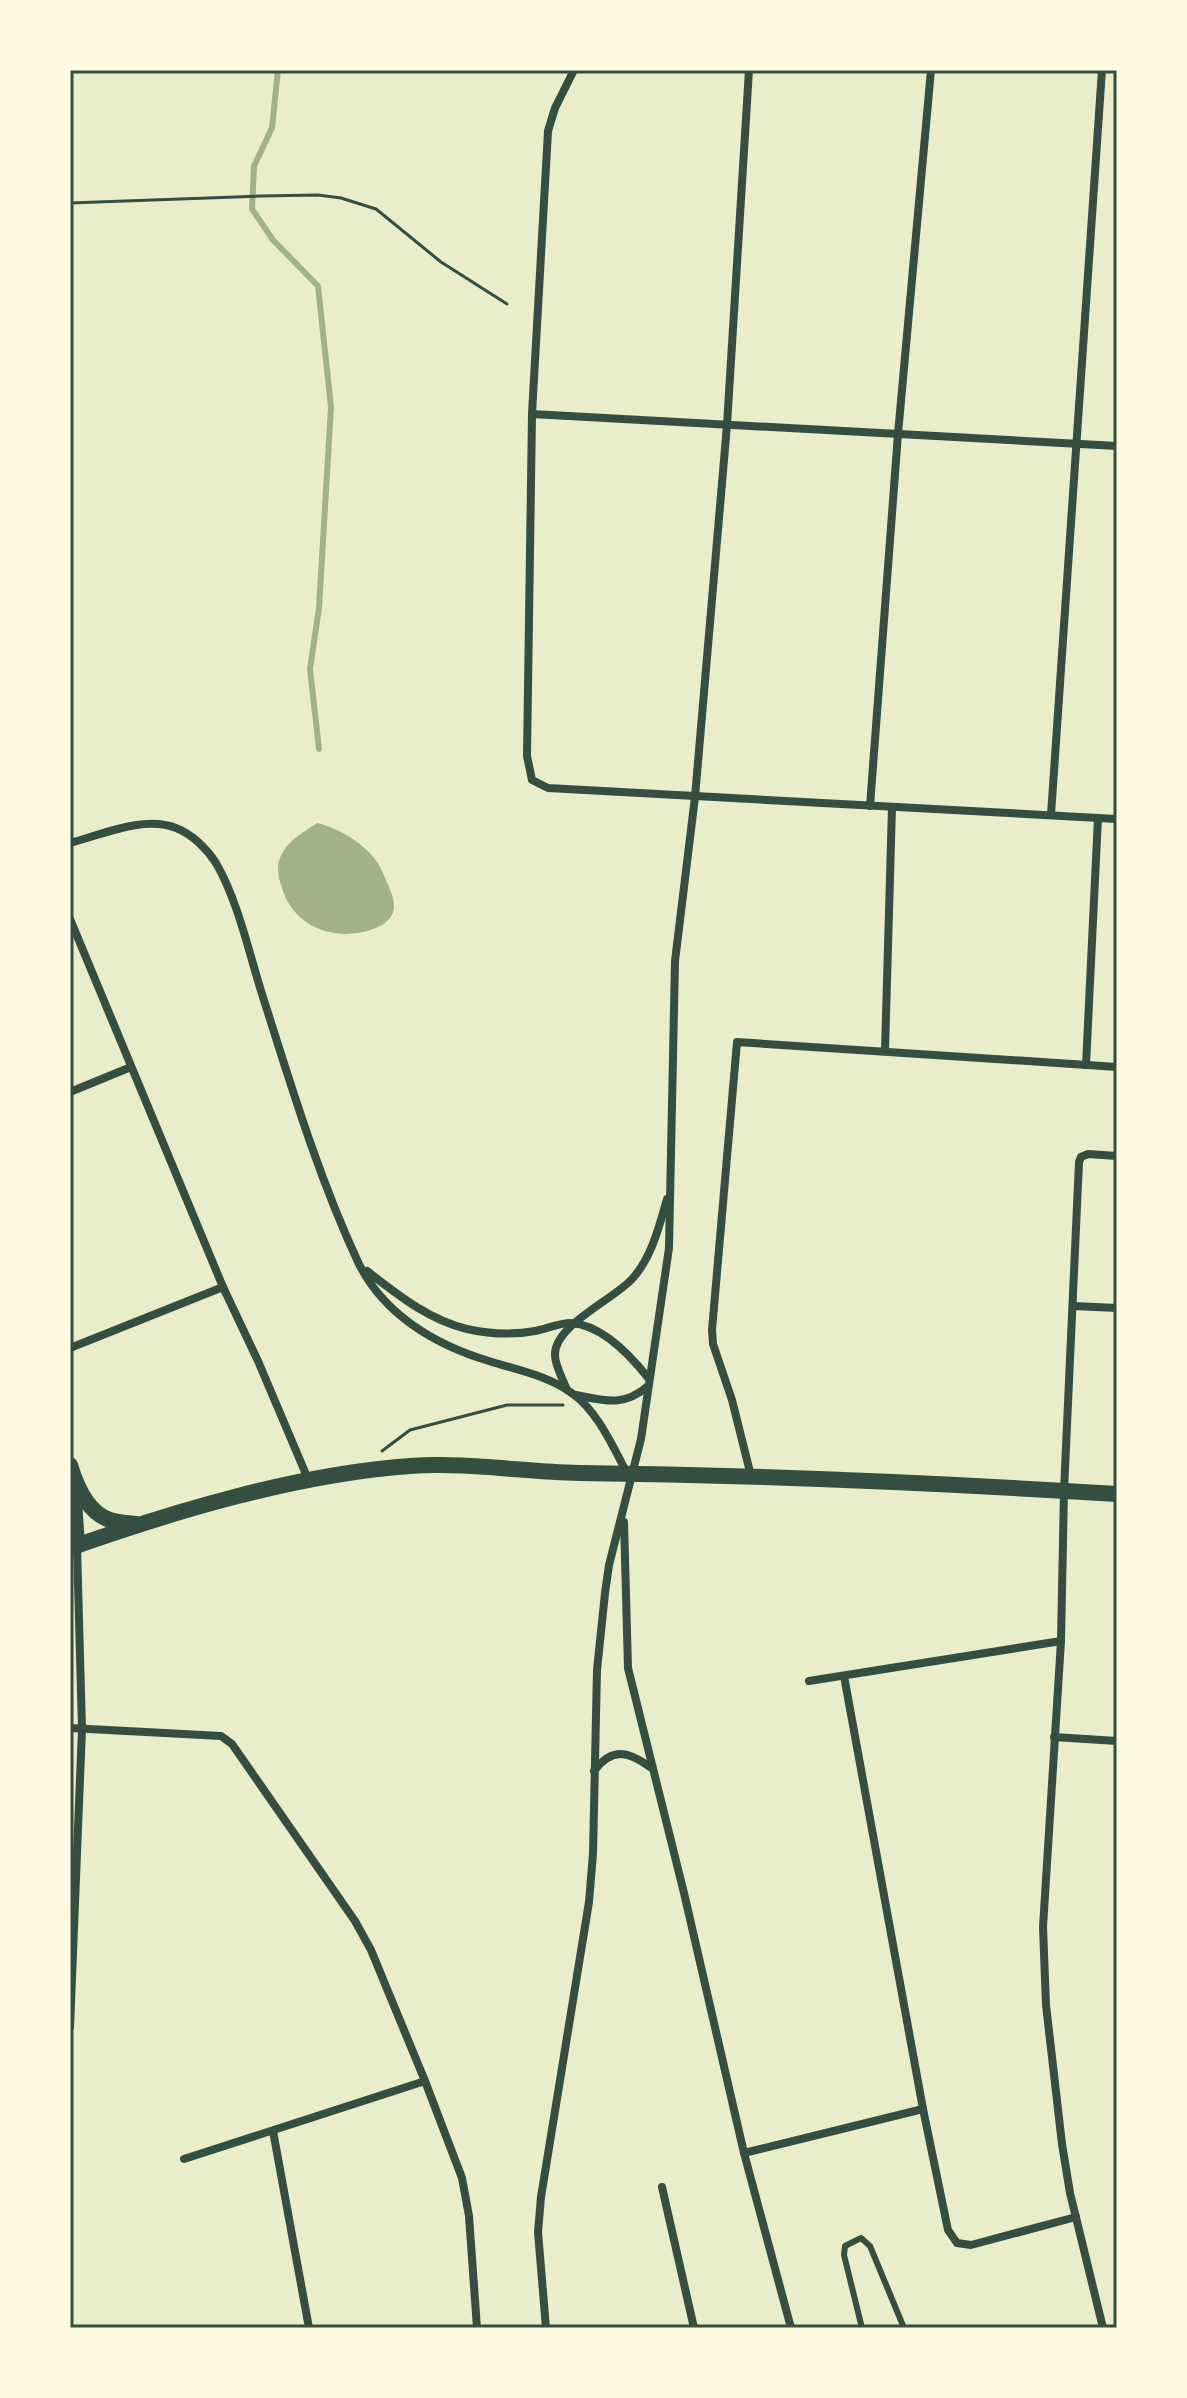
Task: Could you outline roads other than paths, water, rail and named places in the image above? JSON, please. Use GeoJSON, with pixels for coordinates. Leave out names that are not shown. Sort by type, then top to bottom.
{"type":"FeatureCollection","features":[{"type":"Feature","properties":{"kind":"main road"},"geometry":{"type":"LineString","coordinates":[[71,1469],[73,1547],[137,1525],[308,1479],[410,1466],[751,1476],[1117,1494]]}},
{"type":"Feature","properties":{"kind":"main road"},"geometry":{"type":"LineString","coordinates":[[71,1469],[87,1503],[99,1514],[110,1520],[137,1525]]}},
{"type":"Feature","properties":{"kind":"street"},"geometry":{"type":"LineString","coordinates":[[574,70],[555,108],[548,131],[532,414],[527,756],[532,780],[548,788],[1117,819]]}},
{"type":"Feature","properties":{"kind":"street"},"geometry":{"type":"LineString","coordinates":[[546,2328],[538,2232],[589,1902],[597,1670],[605,1593],[609,1565],[631,1481],[669,1248],[675,961],[695,797],[727,425],[749,70]]}},
{"type":"Feature","properties":{"kind":"street"},"geometry":{"type":"LineString","coordinates":[[870,806],[898,434],[931,70]]}},
{"type":"Feature","properties":{"kind":"street"},"geometry":{"type":"LineString","coordinates":[[1051,815],[1102,70]]}},
{"type":"Feature","properties":{"kind":"street"},"geometry":{"type":"LineString","coordinates":[[532,414],[1117,446]]}},
{"type":"Feature","properties":{"kind":"street"},"geometry":{"type":"LineString","coordinates":[[885,1051],[892,807]]}},
{"type":"Feature","properties":{"kind":"street"},"geometry":{"type":"LineString","coordinates":[[1086,1065],[1098,818]]}},
{"type":"Feature","properties":{"kind":"street"},"geometry":{"type":"LineString","coordinates":[[70,843],[131,826],[166,825],[187,834],[217,864],[236,913],[309,1141],[360,1265],[386,1302],[423,1332],[452,1349],[527,1372],[571,1392],[597,1399],[626,1400],[649,1382]]}},
{"type":"Feature","properties":{"kind":"street"},"geometry":{"type":"LineString","coordinates":[[70,919],[223,1287],[308,1479]]}},
{"type":"Feature","properties":{"kind":"street"},"geometry":{"type":"LineString","coordinates":[[751,1476],[732,1400],[713,1344],[712,1330],[738,1041],[1117,1067]]}},
{"type":"Feature","properties":{"kind":"street"},"geometry":{"type":"LineString","coordinates":[[70,1092],[131,1067]]}},
{"type":"Feature","properties":{"kind":"street"},"geometry":{"type":"LineString","coordinates":[[1103,2328],[1062,2144],[1046,2005],[1043,1927],[1061,1641],[1064,1491],[1080,1160],[1088,1154],[1117,1156]]}},
{"type":"Feature","properties":{"kind":"street"},"geometry":{"type":"LineString","coordinates":[[631,1481],[602,1429],[571,1392],[555,1352],[574,1324],[630,1282],[641,1268],[649,1254],[670,1191]]}},
{"type":"Feature","properties":{"kind":"street"},"geometry":{"type":"LineString","coordinates":[[360,1265],[407,1302],[438,1319],[466,1329],[511,1334],[574,1324],[613,1341],[630,1356],[649,1382]]}},
{"type":"Feature","properties":{"kind":"street"},"geometry":{"type":"LineString","coordinates":[[70,1348],[223,1287]]}},
{"type":"Feature","properties":{"kind":"street"},"geometry":{"type":"LineString","coordinates":[[1073,1306],[1117,1308]]}},
{"type":"Feature","properties":{"kind":"street"},"geometry":{"type":"LineString","coordinates":[[624,1509],[628,1668],[744,2153],[791,2328]]}},
{"type":"Feature","properties":{"kind":"street"},"geometry":{"type":"LineString","coordinates":[[70,2027],[82,1729],[73,1547]]}},
{"type":"Feature","properties":{"kind":"street"},"geometry":{"type":"LineString","coordinates":[[809,1681],[1061,1641]]}},
{"type":"Feature","properties":{"kind":"street"},"geometry":{"type":"LineString","coordinates":[[844,1676],[948,2230],[957,2243],[971,2245],[1076,2217]]}},
{"type":"Feature","properties":{"kind":"street"},"geometry":{"type":"LineString","coordinates":[[70,1728],[221,1736],[232,1744],[355,1921],[371,1950],[462,2178],[469,2216],[477,2328]]}},
{"type":"Feature","properties":{"kind":"street"},"geometry":{"type":"LineString","coordinates":[[1054,1737],[1117,1741]]}},
{"type":"Feature","properties":{"kind":"street"},"geometry":{"type":"LineString","coordinates":[[594,1771],[601,1761],[616,1754],[631,1755],[651,1767]]}},
{"type":"Feature","properties":{"kind":"street"},"geometry":{"type":"LineString","coordinates":[[184,2159],[425,2081]]}},
{"type":"Feature","properties":{"kind":"street"},"geometry":{"type":"LineString","coordinates":[[744,2153],[923,2109]]}},
{"type":"Feature","properties":{"kind":"street"},"geometry":{"type":"LineString","coordinates":[[273,2131],[309,2328]]}},
{"type":"Feature","properties":{"kind":"street"},"geometry":{"type":"LineString","coordinates":[[662,2187],[694,2328]]}},
{"type":"Feature","properties":{"kind":"lane"},"geometry":{"type":"LineString","coordinates":[[862,2328],[844,2255],[845,2246],[861,2238],[870,2246],[904,2328]]}},
{"type":"Feature","properties":{"kind":"waterway"},"geometry":{"type":"LineString","coordinates":[[278,70],[272,128],[254,166],[252,209],[273,240],[318,286],[331,407],[319,608],[310,669],[319,749]]}}]}
